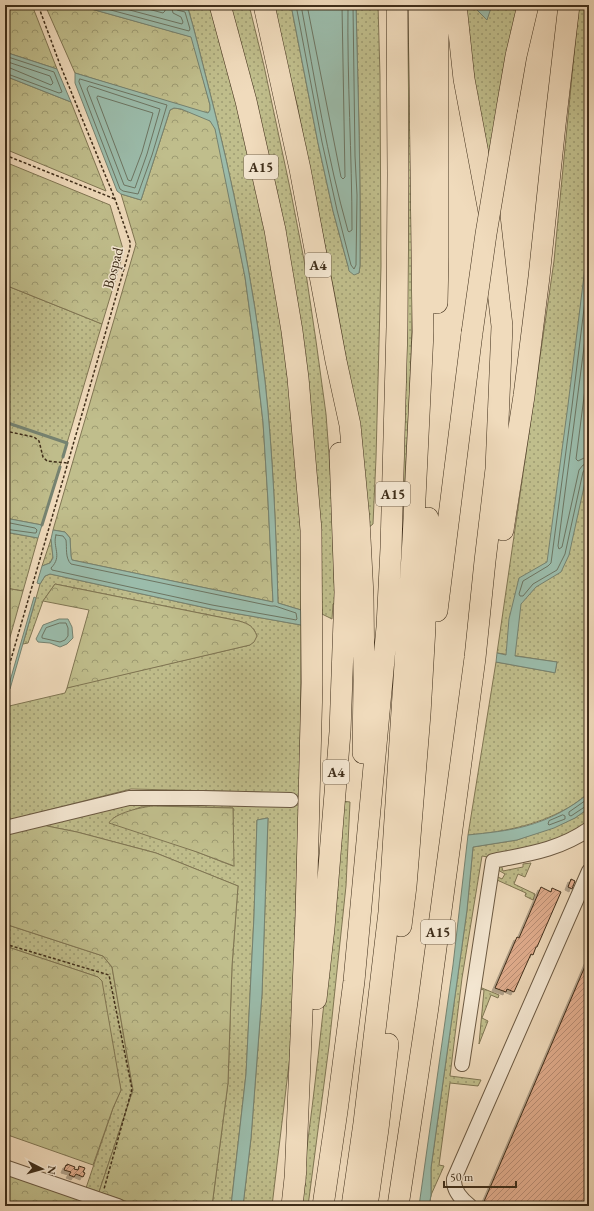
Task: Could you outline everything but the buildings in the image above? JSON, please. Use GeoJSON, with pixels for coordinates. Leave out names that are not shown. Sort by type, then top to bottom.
{"type":"FeatureCollection","features":[{"type":"Feature","properties":{"kind":"highway","name":"A15"},"geometry":{"type":"LineString","coordinates":[[220,5],[246,101],[274,230],[291,323],[298,378],[311,530],[312,683],[306,916],[295,1182],[292,1206]]}},
{"type":"Feature","properties":{"kind":"highway","name":"A4"},"geometry":{"type":"LineString","coordinates":[[264,5],[300,169],[336,361],[350,425],[359,519],[363,596],[364,681],[363,748],[354,981]]}},
{"type":"Feature","properties":{"kind":"highway","name":"A15"},"geometry":{"type":"LineString","coordinates":[[323,1206],[354,981],[385,655],[391,548],[397,327],[397,5]]}},
{"type":"Feature","properties":{"kind":"highway","name":"A15"},"geometry":{"type":"LineString","coordinates":[[352,1206],[365,1116],[389,912],[413,540],[424,332],[419,5]]}},
{"type":"Feature","properties":{"kind":"highway","name":"A15"},"geometry":{"type":"LineString","coordinates":[[367,1206],[378,1129],[406,886],[420,714],[425,627],[425,590],[434,392],[438,250],[438,5]]}},
{"type":"Feature","properties":{"kind":"highway","name":"A15"},"geometry":{"type":"LineString","coordinates":[[398,1206],[428,1007],[477,648],[485,561],[496,469],[502,326],[489,212],[464,79],[456,5]]}},
{"type":"Feature","properties":{"kind":"highway","name":"A15"},"geometry":{"type":"LineString","coordinates":[[420,714],[435,625],[486,234],[516,56],[528,5]]}},
{"type":"Feature","properties":{"kind":"highway","name":"A15"},"geometry":{"type":"LineString","coordinates":[[477,648],[496,570],[524,396],[539,277],[569,5]]}},
{"type":"Feature","properties":{"kind":"highway","name":"A4"},"geometry":{"type":"LineString","coordinates":[[295,1182],[324,928],[340,732],[345,592],[336,361]]}},
{"type":"Feature","properties":{"kind":"street"},"geometry":{"type":"LineString","coordinates":[[5,828],[129,798],[291,800]]}},
{"type":"Feature","properties":{"kind":"street"},"geometry":{"type":"LineString","coordinates":[[462,1064],[494,861],[527,855],[552,848],[571,841],[589,829]]}},
{"type":"Feature","properties":{"kind":"street"},"geometry":{"type":"LineString","coordinates":[[470,1206],[456,1192],[453,1185],[454,1179],[589,871]]}},
{"type":"Feature","properties":{"kind":"street"},"geometry":{"type":"LineString","coordinates":[[5,1167],[118,1206]]}},
{"type":"Feature","properties":{"kind":"path","name":"Bospad"},"geometry":{"type":"LineString","coordinates":[[5,680],[130,248],[129,236],[115,199],[59,62],[38,5]]}},
{"type":"Feature","properties":{"kind":"path"},"geometry":{"type":"LineString","coordinates":[[5,155],[115,199]]}},
{"type":"Feature","properties":{"kind":"path"},"geometry":{"type":"LineString","coordinates":[[5,431],[34,437],[39,442],[43,457],[47,462],[68,463]]}},
{"type":"Feature","properties":{"kind":"path"},"geometry":{"type":"LineString","coordinates":[[5,944],[109,976],[132,1089],[101,1200]]}},
{"type":"Feature","properties":{"kind":"green space"},"geometry":{"type":"Polygon","coordinates":[[[5,5],[32,5],[57,69],[5,52],[5,5]]]}},
{"type":"Feature","properties":{"kind":"green space"},"geometry":{"type":"Polygon","coordinates":[[[45,5],[77,5],[192,37],[210,105],[208,114],[75,73],[45,5]]]}},
{"type":"Feature","properties":{"kind":"green space"},"geometry":{"type":"Polygon","coordinates":[[[187,5],[211,5],[232,82],[270,242],[296,424],[303,507],[301,610],[278,603],[270,436],[265,381],[255,306],[226,158],[187,5]]]}},
{"type":"Feature","properties":{"kind":"green space"},"geometry":{"type":"Polygon","coordinates":[[[228,5],[249,5],[264,66],[304,260],[326,414],[331,482],[335,603],[333,604],[332,619],[322,614],[318,546],[228,5]]]}},
{"type":"Feature","properties":{"kind":"green space"},"geometry":{"type":"Polygon","coordinates":[[[272,5],[291,5],[333,211],[348,266],[359,273],[360,201],[356,5],[378,5],[381,266],[373,524],[368,528],[356,415],[335,296],[297,104],[272,5]]]}},
{"type":"Feature","properties":{"kind":"green space"},"geometry":{"type":"Polygon","coordinates":[[[402,5],[411,5],[413,271],[409,410],[400,549],[402,5]]]}},
{"type":"Feature","properties":{"kind":"green space"},"geometry":{"type":"Polygon","coordinates":[[[459,5],[526,5],[493,192],[459,5]]]}},
{"type":"Feature","properties":{"kind":"green space"},"geometry":{"type":"Polygon","coordinates":[[[580,5],[589,5],[589,793],[569,807],[542,820],[506,830],[468,835],[496,662],[555,672],[557,662],[497,653],[554,261],[580,5]]]}},
{"type":"Feature","properties":{"kind":"green space"},"geometry":{"type":"Polygon","coordinates":[[[5,76],[71,102],[106,191],[5,149],[5,76]]]}},
{"type":"Feature","properties":{"kind":"green space"},"geometry":{"type":"Polygon","coordinates":[[[174,108],[182,109],[208,119],[216,130],[218,138],[245,277],[254,343],[263,422],[273,602],[72,560],[70,538],[65,532],[53,530],[136,244],[121,194],[141,200],[170,110],[174,108]]]}},
{"type":"Feature","properties":{"kind":"green space"},"geometry":{"type":"Polygon","coordinates":[[[5,162],[110,205],[123,249],[121,261],[102,324],[5,285],[5,162]]]}},
{"type":"Feature","properties":{"kind":"green space"},"geometry":{"type":"Polygon","coordinates":[[[5,285],[102,324],[67,443],[5,422],[5,285]]]}},
{"type":"Feature","properties":{"kind":"green space"},"geometry":{"type":"Polygon","coordinates":[[[5,422],[67,443],[42,525],[5,518],[5,422]]]}},
{"type":"Feature","properties":{"kind":"green space"},"geometry":{"type":"Polygon","coordinates":[[[5,532],[38,538],[23,591],[5,588],[5,532]]]}},
{"type":"Feature","properties":{"kind":"green space"},"geometry":{"type":"Polygon","coordinates":[[[51,539],[53,557],[50,563],[42,566],[51,539]]]}},
{"type":"Feature","properties":{"kind":"green space"},"geometry":{"type":"Polygon","coordinates":[[[50,574],[211,609],[301,625],[300,796],[285,796],[259,792],[131,789],[5,821],[5,707],[65,693],[67,688],[77,685],[250,645],[257,636],[250,626],[239,621],[55,584],[43,601],[28,643],[23,644],[40,584],[45,576],[50,574]]]}},
{"type":"Feature","properties":{"kind":"green space"},"geometry":{"type":"Polygon","coordinates":[[[55,584],[239,621],[250,626],[257,636],[254,642],[250,645],[67,688],[89,610],[43,601],[55,584]]]}},
{"type":"Feature","properties":{"kind":"green space"},"geometry":{"type":"Polygon","coordinates":[[[5,588],[23,591],[5,655],[5,588]]]}},
{"type":"Feature","properties":{"kind":"green space"},"geometry":{"type":"Polygon","coordinates":[[[342,801],[350,802],[346,886],[329,1046],[308,1206],[299,1206],[324,1004],[342,801]]]}},
{"type":"Feature","properties":{"kind":"green space"},"geometry":{"type":"Polygon","coordinates":[[[248,802],[299,805],[291,1047],[272,1206],[243,1206],[251,1138],[262,994],[268,818],[257,820],[246,1074],[231,1206],[212,1206],[228,1083],[232,966],[238,886],[156,853],[44,824],[121,804],[248,802]],[[153,806],[141,807],[115,817],[233,866],[233,808],[153,806]]]}},
{"type":"Feature","properties":{"kind":"green space"},"geometry":{"type":"Polygon","coordinates":[[[153,806],[233,808],[234,866],[197,852],[109,823],[112,819],[122,813],[153,806]]]}},
{"type":"Feature","properties":{"kind":"green space"},"geometry":{"type":"Polygon","coordinates":[[[589,808],[589,823],[567,837],[521,851],[488,857],[482,856],[462,978],[450,1076],[481,1080],[478,1086],[450,1083],[439,1165],[444,1166],[431,1195],[431,1168],[467,910],[473,847],[517,840],[575,818],[589,808]]]}},
{"type":"Feature","properties":{"kind":"green space"},"geometry":{"type":"Polygon","coordinates":[[[44,824],[156,853],[238,886],[232,966],[228,1083],[212,1206],[140,1206],[99,1192],[133,1090],[112,967],[103,956],[5,924],[5,834],[44,824]]]}},
{"type":"Feature","properties":{"kind":"green space"},"geometry":{"type":"Polygon","coordinates":[[[531,863],[525,877],[518,874],[514,884],[535,894],[533,900],[525,896],[526,893],[497,880],[496,876],[502,879],[505,874],[498,870],[501,864],[503,871],[523,867],[523,864],[531,863]]]}},
{"type":"Feature","properties":{"kind":"green space"},"geometry":{"type":"Polygon","coordinates":[[[5,924],[103,956],[112,967],[133,1090],[99,1192],[86,1188],[113,1108],[121,1090],[98,977],[5,946],[5,924]]]}},
{"type":"Feature","properties":{"kind":"green space"},"geometry":{"type":"Polygon","coordinates":[[[5,946],[98,977],[102,981],[121,1090],[93,1165],[5,1134],[5,946]]]}},
{"type":"Feature","properties":{"kind":"green space"},"geometry":{"type":"Polygon","coordinates":[[[477,986],[499,995],[498,998],[491,995],[482,1018],[488,1021],[479,1044],[484,990],[477,988],[477,986]]]}},
{"type":"Feature","properties":{"kind":"green space"},"geometry":{"type":"Polygon","coordinates":[[[5,1174],[100,1206],[5,1206],[5,1174]]]}},
{"type":"Feature","properties":{"kind":"water"},"geometry":{"type":"Polygon","coordinates":[[[77,5],[174,5],[182,8],[183,5],[187,5],[226,158],[255,306],[265,381],[270,436],[278,603],[301,610],[301,625],[211,609],[50,574],[45,576],[40,584],[37,583],[42,566],[50,563],[53,558],[51,539],[53,530],[65,532],[70,538],[72,560],[273,602],[263,422],[254,343],[245,277],[215,129],[210,121],[181,109],[174,108],[170,110],[141,200],[121,194],[117,191],[75,83],[75,73],[208,113],[210,110],[210,105],[191,37],[77,5]]]}},
{"type":"Feature","properties":{"kind":"water"},"geometry":{"type":"Polygon","coordinates":[[[291,5],[356,5],[360,168],[360,266],[359,273],[354,275],[349,271],[333,211],[291,5]]]}},
{"type":"Feature","properties":{"kind":"water"},"geometry":{"type":"Polygon","coordinates":[[[477,5],[492,5],[487,20],[477,10],[477,5]]]}},
{"type":"Feature","properties":{"kind":"water"},"geometry":{"type":"Polygon","coordinates":[[[5,52],[57,69],[71,102],[5,76],[5,52]]]}},
{"type":"Feature","properties":{"kind":"water"},"geometry":{"type":"Polygon","coordinates":[[[589,235],[589,464],[569,555],[561,572],[536,587],[521,604],[515,656],[557,662],[555,673],[496,662],[497,653],[506,655],[509,619],[519,578],[547,562],[589,235]]]}},
{"type":"Feature","properties":{"kind":"water"},"geometry":{"type":"Polygon","coordinates":[[[5,518],[42,525],[38,538],[5,532],[5,518]]]}},
{"type":"Feature","properties":{"kind":"water"},"geometry":{"type":"Polygon","coordinates":[[[34,597],[36,598],[10,689],[8,688],[34,597]]]}},
{"type":"Feature","properties":{"kind":"water"},"geometry":{"type":"Polygon","coordinates":[[[59,619],[68,619],[72,627],[73,638],[67,644],[60,647],[50,643],[38,642],[36,639],[43,625],[59,619]]]}},
{"type":"Feature","properties":{"kind":"water"},"geometry":{"type":"Polygon","coordinates":[[[589,793],[589,808],[575,818],[554,828],[517,840],[473,847],[467,910],[431,1168],[431,1195],[429,1206],[419,1206],[453,965],[468,835],[505,831],[535,823],[559,813],[575,804],[589,793]]]}},
{"type":"Feature","properties":{"kind":"water"},"geometry":{"type":"Polygon","coordinates":[[[268,818],[262,994],[251,1138],[243,1206],[231,1206],[246,1074],[257,820],[268,818]]]}},
{"type":"Feature","properties":{"kind":"waterway"},"geometry":{"type":"LineString","coordinates":[[5,422],[67,443],[63,457]]}},
{"type":"Feature","properties":{"kind":"waterway"},"geometry":{"type":"LineString","coordinates":[[42,525],[60,467]]}}]}
